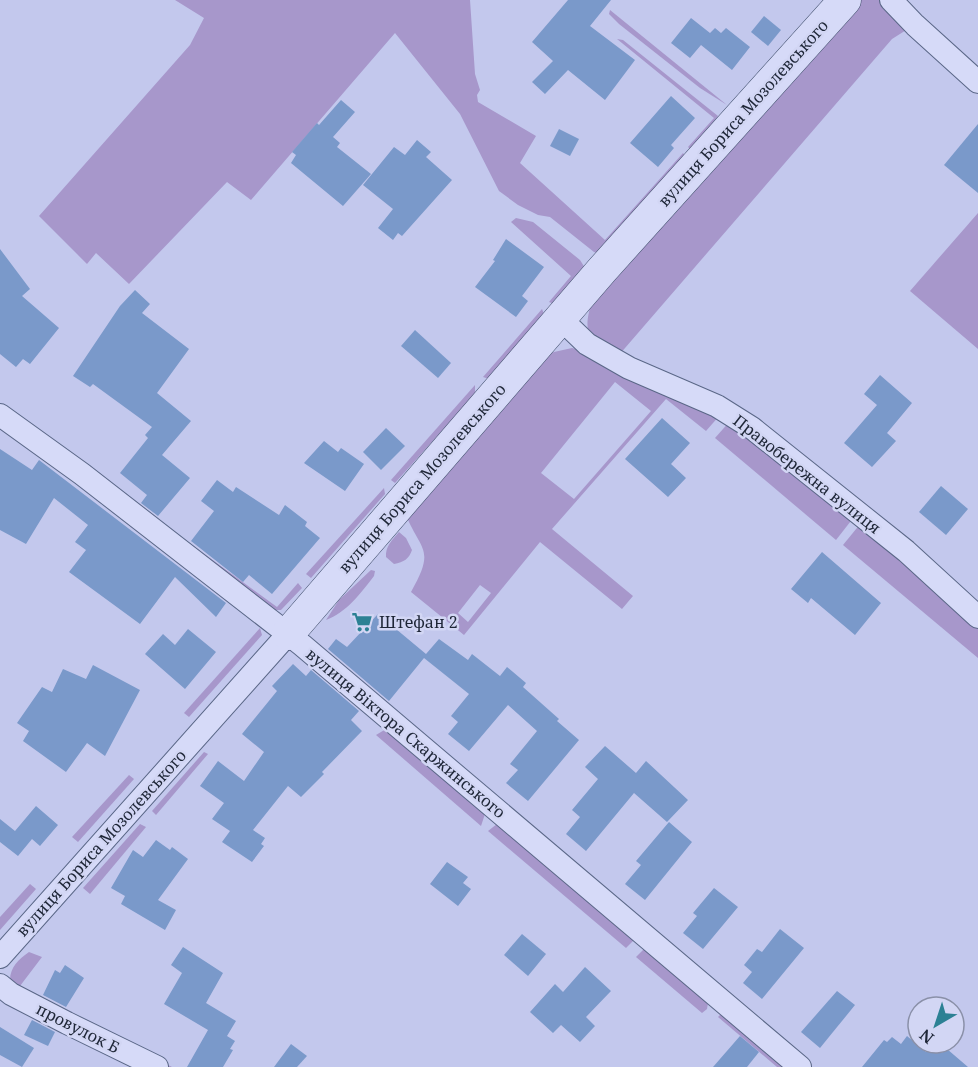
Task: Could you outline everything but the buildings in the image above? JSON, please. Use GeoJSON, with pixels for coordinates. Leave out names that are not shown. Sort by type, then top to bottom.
{"type":"FeatureCollection","features":[{"type":"Feature","properties":{"kind":"street","name":"вулиця Бориса Мозолевського"},"geometry":{"type":"LineString","coordinates":[[0,957],[288,634],[560,318],[845,0]]}},
{"type":"Feature","properties":{"kind":"street"},"geometry":{"type":"LineString","coordinates":[[891,0],[978,82]]}},
{"type":"Feature","properties":{"kind":"street","name":"Правобережна вулиця"},"geometry":{"type":"LineString","coordinates":[[560,318],[587,344],[629,368],[717,406],[752,428],[906,551],[978,617]]}},
{"type":"Feature","properties":{"kind":"street","name":"вулиця Віктора Скаржинського"},"geometry":{"type":"LineString","coordinates":[[0,415],[82,474],[288,634],[800,1067]]}},
{"type":"Feature","properties":{"kind":"street","name":"провулок Б"},"geometry":{"type":"LineString","coordinates":[[0,985],[11,994],[157,1067]]}},
{"type":"Feature","properties":{"kind":"shaded area"},"geometry":{"type":"Polygon","coordinates":[[[175,0],[470,0],[475,74],[480,90],[477,95],[478,102],[536,136],[520,163],[605,240],[683,153],[686,157],[600,254],[594,252],[550,217],[538,215],[518,205],[499,191],[460,114],[395,33],[251,200],[227,182],[129,284],[96,253],[87,264],[39,216],[190,45],[204,18],[175,0]]]}},
{"type":"Feature","properties":{"kind":"shaded area"},"geometry":{"type":"Polygon","coordinates":[[[858,0],[885,0],[911,27],[892,39],[619,355],[601,345],[590,336],[588,330],[592,301],[858,0]]]}},
{"type":"Feature","properties":{"kind":"shaded area"},"geometry":{"type":"Polygon","coordinates":[[[610,10],[727,105],[700,88],[619,24],[609,14],[610,10]]]}},
{"type":"Feature","properties":{"kind":"shaded area"},"geometry":{"type":"Polygon","coordinates":[[[617,39],[623,40],[718,116],[692,151],[688,147],[714,118],[617,39]]]}},
{"type":"Feature","properties":{"kind":"shaded area"},"geometry":{"type":"Polygon","coordinates":[[[978,213],[978,349],[910,291],[978,213]]]}},
{"type":"Feature","properties":{"kind":"shaded area"},"geometry":{"type":"Polygon","coordinates":[[[516,218],[533,222],[580,260],[585,268],[554,304],[549,302],[571,276],[511,222],[516,218]]]}},
{"type":"Feature","properties":{"kind":"shaded area"},"geometry":{"type":"Polygon","coordinates":[[[542,309],[544,314],[489,379],[483,377],[542,309]]]}},
{"type":"Feature","properties":{"kind":"shaded area"},"geometry":{"type":"Polygon","coordinates":[[[572,348],[588,352],[720,415],[706,431],[666,399],[552,529],[633,596],[622,609],[540,542],[464,635],[411,592],[419,578],[424,558],[421,544],[405,513],[542,357],[572,348]],[[615,382],[541,473],[574,499],[651,411],[615,382]],[[480,585],[458,613],[468,622],[491,593],[480,585]]]}},
{"type":"Feature","properties":{"kind":"shaded area"},"geometry":{"type":"Polygon","coordinates":[[[475,385],[475,394],[395,483],[391,480],[475,385]]]}},
{"type":"Feature","properties":{"kind":"shaded area"},"geometry":{"type":"Polygon","coordinates":[[[731,420],[854,517],[836,540],[715,438],[731,420]]]}},
{"type":"Feature","properties":{"kind":"shaded area"},"geometry":{"type":"Polygon","coordinates":[[[384,488],[385,494],[311,578],[306,574],[384,488]]]}},
{"type":"Feature","properties":{"kind":"shaded area"},"geometry":{"type":"Polygon","coordinates":[[[861,523],[978,624],[978,658],[843,545],[861,523]]]}},
{"type":"Feature","properties":{"kind":"shaded area"},"geometry":{"type":"Polygon","coordinates":[[[399,532],[406,538],[412,550],[406,560],[394,564],[386,557],[386,553],[389,544],[399,532]]]}},
{"type":"Feature","properties":{"kind":"shaded area"},"geometry":{"type":"Polygon","coordinates":[[[188,542],[277,607],[298,583],[302,588],[281,610],[274,610],[185,546],[188,542]]]}},
{"type":"Feature","properties":{"kind":"shaded area"},"geometry":{"type":"Polygon","coordinates":[[[371,570],[375,571],[374,576],[358,596],[340,613],[326,620],[339,600],[371,570]]]}},
{"type":"Feature","properties":{"kind":"shaded area"},"geometry":{"type":"Polygon","coordinates":[[[260,628],[262,635],[189,717],[184,713],[260,628]]]}},
{"type":"Feature","properties":{"kind":"shaded area"},"geometry":{"type":"Polygon","coordinates":[[[386,729],[485,814],[481,826],[376,735],[386,729]]]}},
{"type":"Feature","properties":{"kind":"shaded area"},"geometry":{"type":"Polygon","coordinates":[[[204,752],[208,754],[156,815],[152,811],[204,752]]]}},
{"type":"Feature","properties":{"kind":"shaded area"},"geometry":{"type":"Polygon","coordinates":[[[129,775],[134,779],[78,842],[72,837],[129,775]]]}},
{"type":"Feature","properties":{"kind":"shaded area"},"geometry":{"type":"Polygon","coordinates":[[[140,824],[146,827],[90,894],[83,888],[140,824]]]}},
{"type":"Feature","properties":{"kind":"shaded area"},"geometry":{"type":"Polygon","coordinates":[[[497,824],[634,940],[626,948],[488,831],[497,824]]]}},
{"type":"Feature","properties":{"kind":"shaded area"},"geometry":{"type":"Polygon","coordinates":[[[30,884],[36,889],[0,930],[0,917],[30,884]]]}},
{"type":"Feature","properties":{"kind":"shaded area"},"geometry":{"type":"Polygon","coordinates":[[[644,949],[708,1003],[707,1009],[702,1013],[636,957],[644,949]]]}},
{"type":"Feature","properties":{"kind":"shaded area"},"geometry":{"type":"Polygon","coordinates":[[[29,952],[42,957],[20,986],[49,1005],[172,1067],[166,1067],[50,1010],[10,980],[16,964],[29,952]]]}},
{"type":"Feature","properties":{"kind":"shaded area"},"geometry":{"type":"Polygon","coordinates":[[[721,1014],[783,1067],[777,1067],[718,1017],[721,1014]]]}},
{"type":"Feature","properties":{"kind":"place","name":"Штефан 2"},"geometry":{"type":"Point","coordinates":[362,622]}}]}
